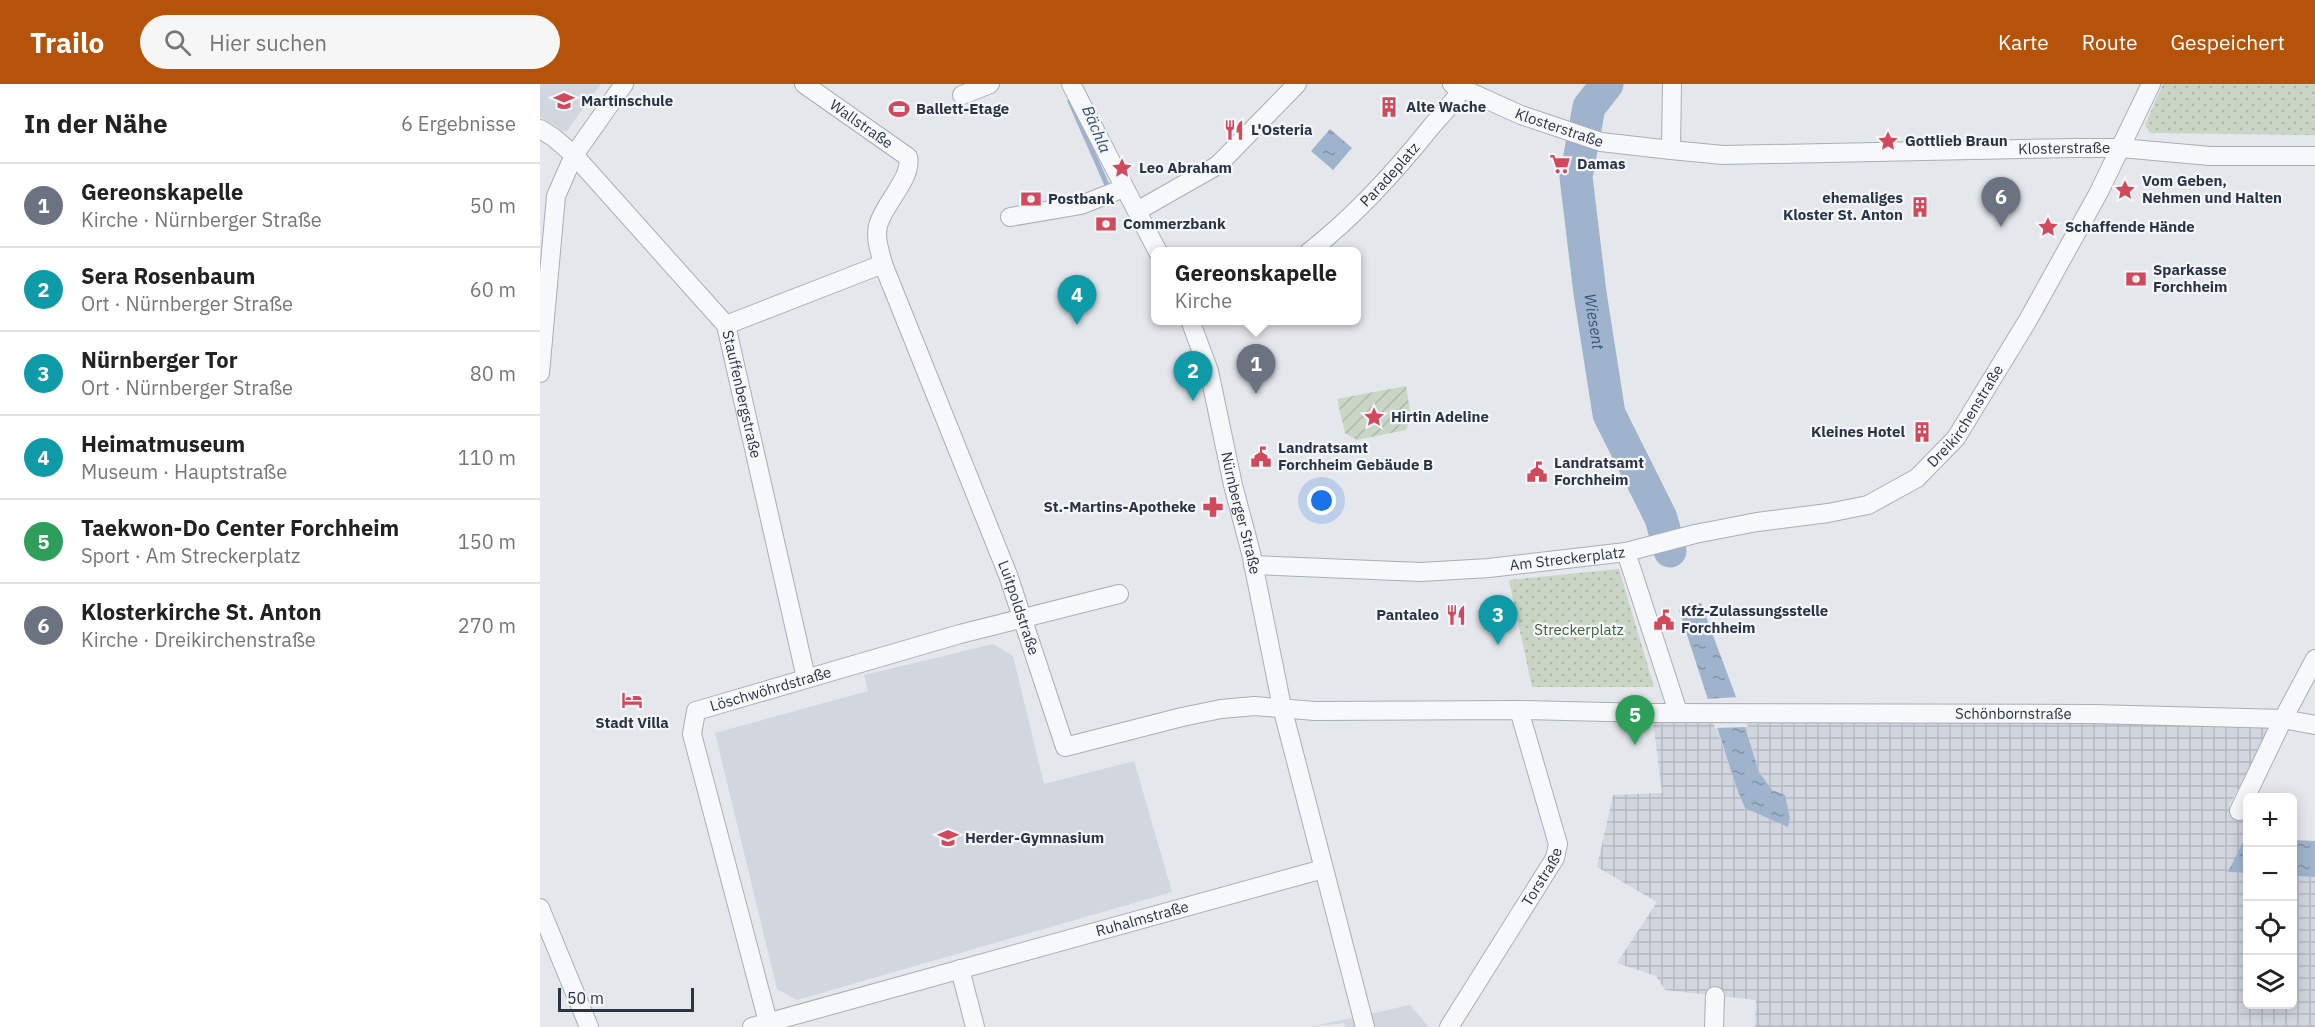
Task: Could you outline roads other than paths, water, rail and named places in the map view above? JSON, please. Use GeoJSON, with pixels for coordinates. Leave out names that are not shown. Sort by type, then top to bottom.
{"type":"FeatureCollection","features":[{"type":"Feature","properties":{"kind":"street"},"geometry":{"type":"LineString","coordinates":[[540,373],[556,196],[574,154],[624,84]]}},
{"type":"Feature","properties":{"kind":"street","name":"Wallstraße"},"geometry":{"type":"LineString","coordinates":[[804,84],[904,153],[909,161],[908,170]]}},
{"type":"Feature","properties":{"kind":"street"},"geometry":{"type":"LineString","coordinates":[[962,95],[990,84]]}},
{"type":"Feature","properties":{"kind":"street"},"geometry":{"type":"LineString","coordinates":[[1071,84],[1155,247]]}},
{"type":"Feature","properties":{"kind":"street"},"geometry":{"type":"LineString","coordinates":[[1137,212],[1218,165],[1297,84]]}},
{"type":"Feature","properties":{"kind":"street"},"geometry":{"type":"LineString","coordinates":[[1671,150],[1672,84]]}},
{"type":"Feature","properties":{"kind":"street","name":"Dreikirchenstraße"},"geometry":{"type":"LineString","coordinates":[[1626,552],[1695,534],[1757,522],[1868,506],[1917,478],[1956,438],[2018,337],[2099,192],[2151,84]]}},
{"type":"Feature","properties":{"kind":"street","name":"Klosterstraße"},"geometry":{"type":"LineString","coordinates":[[1460,86],[1521,115],[1601,142],[1723,155],[2121,148],[2210,156],[2315,156]]}},
{"type":"Feature","properties":{"kind":"street","name":"Paradeplatz"},"geometry":{"type":"LineString","coordinates":[[1315,247],[1332,234],[1411,152],[1460,86]]}},
{"type":"Feature","properties":{"kind":"street","name":"Stauffenbergstraße"},"geometry":{"type":"LineString","coordinates":[[546,133],[574,154],[726,325],[806,678]]}},
{"type":"Feature","properties":{"kind":"street","name":"Luitpoldstraße"},"geometry":{"type":"LineString","coordinates":[[908,170],[878,225],[877,239],[883,264],[1004,564],[1065,747],[1167,720],[1221,709],[1282,706]]}},
{"type":"Feature","properties":{"kind":"street"},"geometry":{"type":"LineString","coordinates":[[1010,217],[1081,205],[1124,188]]}},
{"type":"Feature","properties":{"kind":"street"},"geometry":{"type":"LineString","coordinates":[[726,325],[883,264]]}},
{"type":"Feature","properties":{"kind":"street","name":"Nürnberger Straße"},"geometry":{"type":"LineString","coordinates":[[1192,325],[1209,370],[1282,706],[1365,1027]]}},
{"type":"Feature","properties":{"kind":"street","name":"Am Streckerplatz"},"geometry":{"type":"LineString","coordinates":[[1253,565],[1420,573],[1626,552],[1678,712]]}},
{"type":"Feature","properties":{"kind":"street","name":"Löschwöhrdstraße"},"geometry":{"type":"LineString","coordinates":[[760,1024],[692,734],[696,711],[960,634],[1119,594]]}},
{"type":"Feature","properties":{"kind":"street"},"geometry":{"type":"LineString","coordinates":[[2239,811],[2315,659]]}},
{"type":"Feature","properties":{"kind":"street"},"geometry":{"type":"LineString","coordinates":[[1282,706],[1315,711],[1678,712]]}},
{"type":"Feature","properties":{"kind":"street","name":"Torstraße"},"geometry":{"type":"LineString","coordinates":[[1449,1027],[1555,858],[1558,844],[1519,710]]}},
{"type":"Feature","properties":{"kind":"street","name":"Schönbornstraße"},"geometry":{"type":"LineString","coordinates":[[1678,712],[2081,714],[2283,719],[2315,725]]}},
{"type":"Feature","properties":{"kind":"street","name":"Ruhalmstraße"},"geometry":{"type":"LineString","coordinates":[[760,1024],[1323,869]]}},
{"type":"Feature","properties":{"kind":"street"},"geometry":{"type":"LineString","coordinates":[[540,908],[589,1027]]}},
{"type":"Feature","properties":{"kind":"street"},"geometry":{"type":"LineString","coordinates":[[960,969],[975,1027]]}},
{"type":"Feature","properties":{"kind":"street"},"geometry":{"type":"LineString","coordinates":[[1714,1027],[1715,996]]}},
{"type":"Feature","properties":{"kind":"water"},"geometry":{"type":"Polygon","coordinates":[[[1330,129],[1352,148],[1333,170],[1311,151],[1330,129]]]}},
{"type":"Feature","properties":{"kind":"water"},"geometry":{"type":"Polygon","coordinates":[[[1701,603],[1736,697],[1759,772],[1772,790],[1785,795],[1790,818],[1788,827],[1745,808],[1736,786],[1679,610],[1701,603]]]}},
{"type":"Feature","properties":{"kind":"water"},"geometry":{"type":"Polygon","coordinates":[[[2297,840],[2315,841],[2315,877],[2297,876],[2297,840]]]}},
{"type":"Feature","properties":{"kind":"water"},"geometry":{"type":"Polygon","coordinates":[[[2243,842],[2243,873],[2228,872],[2243,842]]]}},
{"type":"Feature","properties":{"kind":"waterway","name":"Wiesent"},"geometry":{"type":"LineString","coordinates":[[1607,84],[1589,107],[1576,177],[1590,293],[1609,414],[1661,518],[1670,551]]}},
{"type":"Feature","properties":{"kind":"waterway","name":"Bächla"},"geometry":{"type":"LineString","coordinates":[[1070,101],[1107,185]]}},
{"type":"Feature","properties":{"kind":"place","name":"Martinschule"},"geometry":{"type":"Point","coordinates":[564,101]}},
{"type":"Feature","properties":{"kind":"place","name":"Alte Wache"},"geometry":{"type":"Point","coordinates":[1389,107]}},
{"type":"Feature","properties":{"kind":"place","name":"Ballett-Etage"},"geometry":{"type":"Point","coordinates":[899,109]}},
{"type":"Feature","properties":{"kind":"place","name":"L'Osteria"},"geometry":{"type":"Point","coordinates":[1234,130]}},
{"type":"Feature","properties":{"kind":"place","name":"Gottlieb Braun"},"geometry":{"type":"Point","coordinates":[1888,141]}},
{"type":"Feature","properties":{"kind":"place","name":"Damas"},"geometry":{"type":"Point","coordinates":[1560,164]}},
{"type":"Feature","properties":{"kind":"place","name":"Leo Abraham"},"geometry":{"type":"Point","coordinates":[1122,168]}},
{"type":"Feature","properties":{"kind":"place","name":"Vom Geben, Nehmen und Halten"},"geometry":{"type":"Point","coordinates":[2125,190]}},
{"type":"Feature","properties":{"kind":"place","name":"Postbank"},"geometry":{"type":"Point","coordinates":[1031,199]}},
{"type":"Feature","properties":{"kind":"place","name":"ehemaliges Kloster St. Anton"},"geometry":{"type":"Point","coordinates":[1920,207]}},
{"type":"Feature","properties":{"kind":"place","name":"Commerzbank"},"geometry":{"type":"Point","coordinates":[1106,224]}},
{"type":"Feature","properties":{"kind":"place","name":"Klosterkirche St. Anton"},"geometry":{"type":"Point","coordinates":[2001,227]}},
{"type":"Feature","properties":{"kind":"place","name":"Schaffende Hände"},"geometry":{"type":"Point","coordinates":[2048,227]}},
{"type":"Feature","properties":{"kind":"place","name":"Sparkasse Forchheim"},"geometry":{"type":"Point","coordinates":[2136,279]}},
{"type":"Feature","properties":{"kind":"place","name":"Heimatmuseum"},"geometry":{"type":"Point","coordinates":[1077,325]}},
{"type":"Feature","properties":{"kind":"place","name":"Gereonskapelle"},"geometry":{"type":"Point","coordinates":[1256,394]}},
{"type":"Feature","properties":{"kind":"place","name":"Sera Rosenbaum"},"geometry":{"type":"Point","coordinates":[1193,401]}},
{"type":"Feature","properties":{"kind":"place","name":"Hirtin Adeline"},"geometry":{"type":"Point","coordinates":[1374,417]}},
{"type":"Feature","properties":{"kind":"place","name":"Kleines Hotel"},"geometry":{"type":"Point","coordinates":[1922,432]}},
{"type":"Feature","properties":{"kind":"place","name":"Landratsamt Forchheim Gebäude B"},"geometry":{"type":"Point","coordinates":[1261,457]}},
{"type":"Feature","properties":{"kind":"place","name":"Landratsamt Forchheim"},"geometry":{"type":"Point","coordinates":[1537,472]}},
{"type":"Feature","properties":{"kind":"place","name":"St.-Martins-Apotheke"},"geometry":{"type":"Point","coordinates":[1213,507]}},
{"type":"Feature","properties":{"kind":"place","name":"Pantaleo"},"geometry":{"type":"Point","coordinates":[1456,615]}},
{"type":"Feature","properties":{"kind":"place","name":"Kfz-Zulassungsstelle Forchheim"},"geometry":{"type":"Point","coordinates":[1664,620]}},
{"type":"Feature","properties":{"kind":"place","name":"Nürnberger Tor"},"geometry":{"type":"Point","coordinates":[1498,645]}},
{"type":"Feature","properties":{"kind":"place","name":"Stadt Villa"},"geometry":{"type":"Point","coordinates":[632,700]}},
{"type":"Feature","properties":{"kind":"place","name":"Taekwon-Do Center Forchheim"},"geometry":{"type":"Point","coordinates":[1635,745]}},
{"type":"Feature","properties":{"kind":"place","name":"Herder-Gymnasium"},"geometry":{"type":"Point","coordinates":[948,838]}},
{"type":"Feature","properties":{"kind":"park label","name":"Streckerplatz"},"geometry":{"type":"Point","coordinates":[1579,630]}}]}
